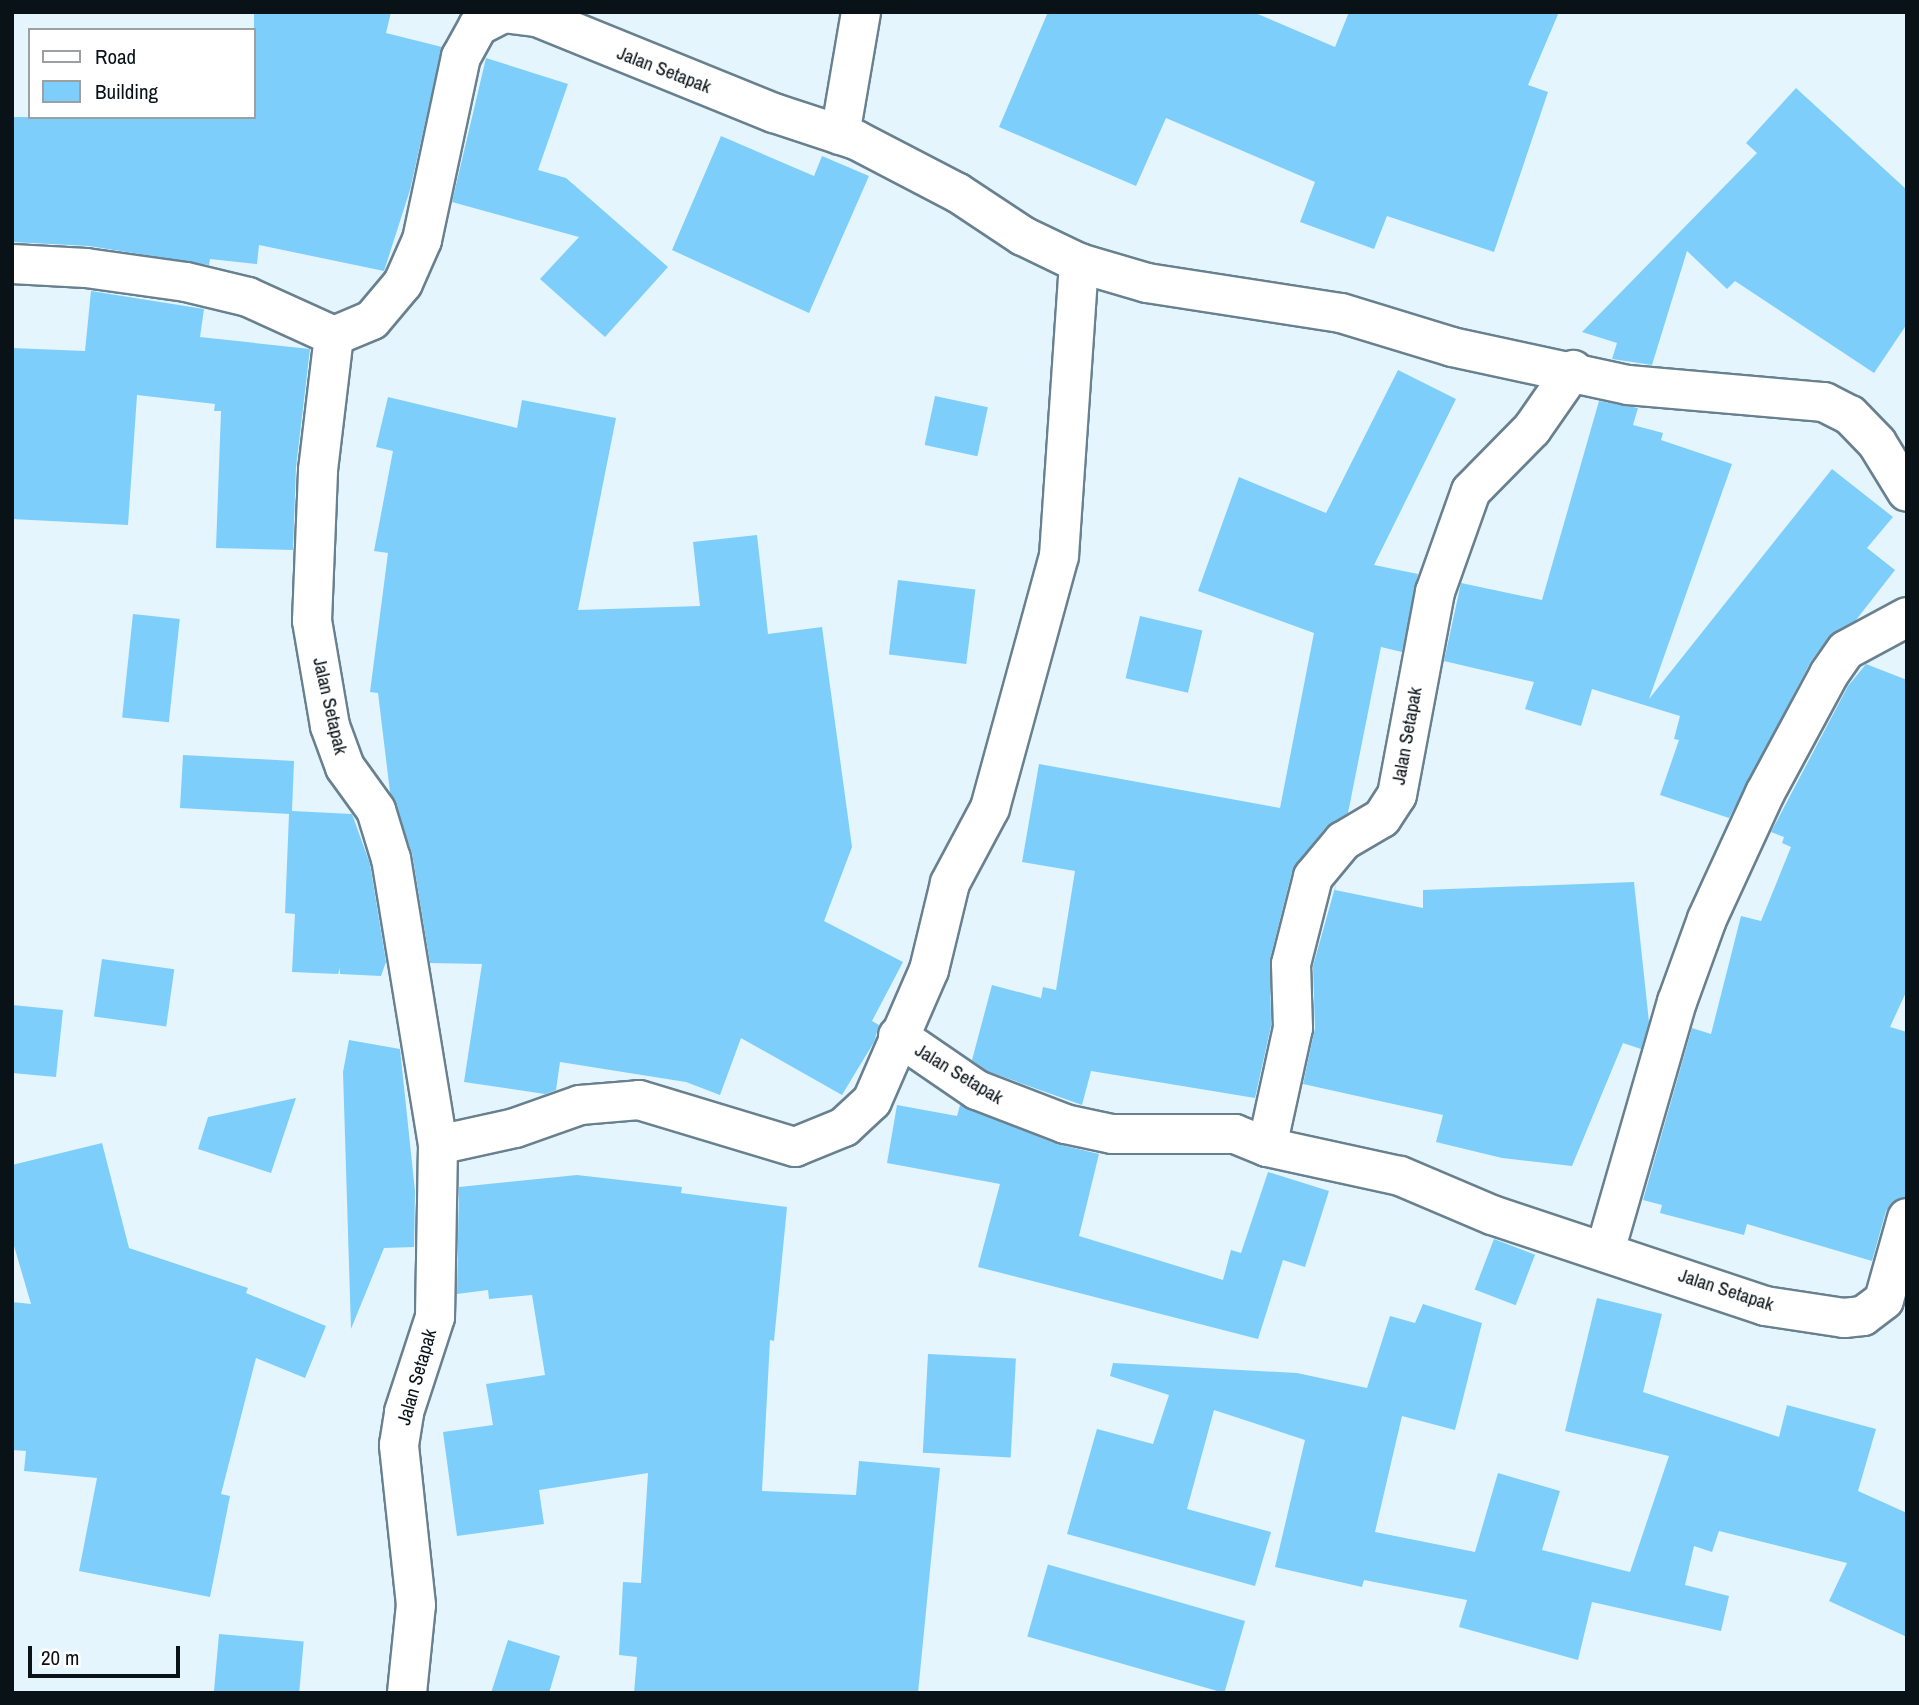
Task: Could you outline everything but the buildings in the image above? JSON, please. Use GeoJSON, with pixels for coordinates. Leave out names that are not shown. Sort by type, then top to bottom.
{"type":"FeatureCollection","features":[{"type":"Feature","properties":{"kind":"street"},"geometry":{"type":"LineString","coordinates":[[840,135],[861,12]]}},
{"type":"Feature","properties":{"kind":"street","name":"Jalan Setapak"},"geometry":{"type":"LineString","coordinates":[[407,1693],[416,1605],[399,1445],[404,1412],[435,1317],[438,1145],[391,859],[376,810],[345,767],[330,726],[312,621],[318,470],[334,336],[372,320],[403,283],[422,240],[461,57],[481,16],[503,13],[537,17],[620,53],[840,135],[898,160],[1023,236],[1080,263],[1147,283],[1341,313],[1452,347],[1573,370],[1628,385],[1701,394],[1772,394],[1824,402],[1850,415],[1877,443],[1907,492]]}},
{"type":"Feature","properties":{"kind":"street","name":"Jalan Setapak"},"geometry":{"type":"LineString","coordinates":[[438,1145],[515,1128],[580,1105],[639,1100],[795,1147],[844,1127],[872,1101],[929,970],[950,883],[990,808],[1059,556],[1080,263]]}},
{"type":"Feature","properties":{"kind":"street"},"geometry":{"type":"LineString","coordinates":[[12,264],[86,268],[187,282],[248,297],[334,336]]}},
{"type":"Feature","properties":{"kind":"street","name":"Jalan Setapak"},"geometry":{"type":"LineString","coordinates":[[1267,1147],[1293,1028],[1292,964],[1313,877],[1343,841],[1382,818],[1396,795],[1435,592],[1471,491],[1532,429],[1573,370]]}},
{"type":"Feature","properties":{"kind":"street"},"geometry":{"type":"LineString","coordinates":[[1605,1251],[1677,1002],[1707,919],[1765,793],[1829,674],[1846,650],[1907,617]]}},
{"type":"Feature","properties":{"kind":"street","name":"Jalan Setapak"},"geometry":{"type":"LineString","coordinates":[[898,1036],[977,1090],[1065,1124],[1112,1135],[1235,1134],[1267,1147],[1400,1176],[1492,1215],[1765,1306],[1844,1318],[1863,1316],[1884,1300],[1907,1218]]}}]}
